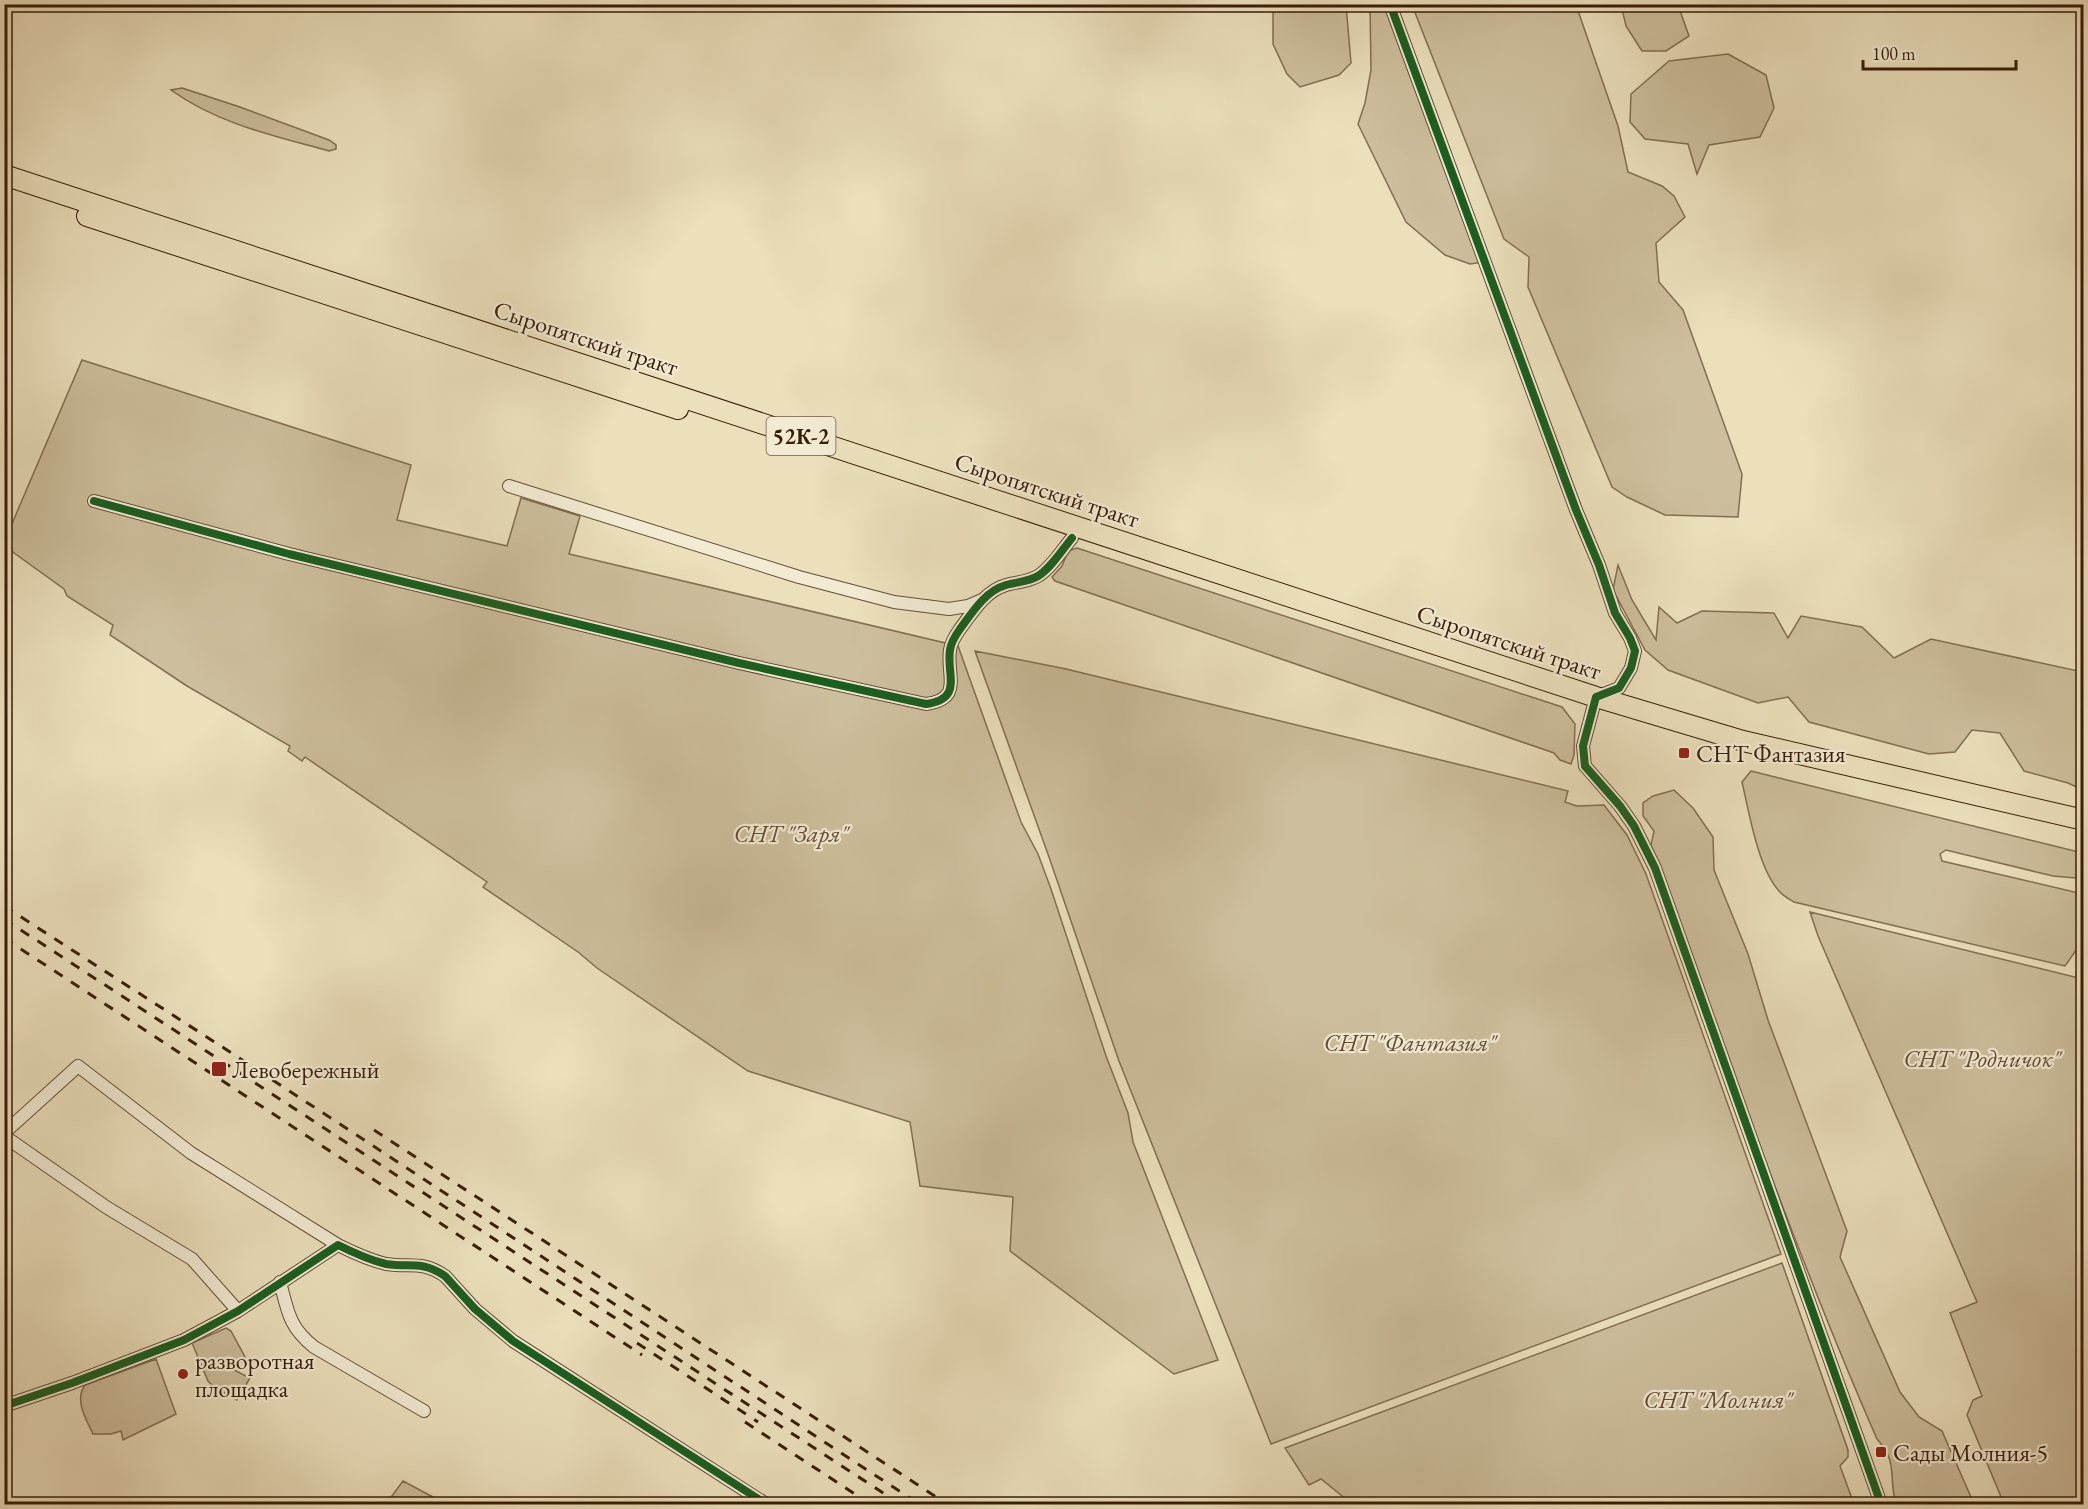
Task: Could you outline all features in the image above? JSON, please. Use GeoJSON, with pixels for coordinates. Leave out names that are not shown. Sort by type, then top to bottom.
{"type":"FeatureCollection","features":[{"type":"Feature","properties":{"kind":"main road","name":"Сыропятский тракт"},"geometry":{"type":"LineString","coordinates":[[4,175],[1741,752],[2084,832]]}},
{"type":"Feature","properties":{"kind":"main road","name":"Сыропятский тракт"},"geometry":{"type":"LineString","coordinates":[[4,189],[1072,538],[1595,703],[1743,741],[2084,820]]}},
{"type":"Feature","properties":{"kind":"street"},"geometry":{"type":"LineString","coordinates":[[1390,4],[1615,613],[1635,651],[1631,668],[1619,688],[1595,703],[1583,746],[1585,766],[1620,806],[1634,826],[1655,868],[1881,1504]]}},
{"type":"Feature","properties":{"kind":"street"},"geometry":{"type":"LineString","coordinates":[[509,486],[799,577],[894,602],[949,609],[968,606],[998,588],[1038,576],[1072,538]]}},
{"type":"Feature","properties":{"kind":"street"},"geometry":{"type":"LineString","coordinates":[[94,501],[300,557],[740,663],[926,704],[936,703],[945,697],[950,688],[952,675],[949,651],[953,639],[983,599]]}},
{"type":"Feature","properties":{"kind":"street"},"geometry":{"type":"LineString","coordinates":[[238,1311],[192,1258],[106,1207],[4,1135],[78,1066],[191,1153],[338,1245],[367,1259],[389,1264],[422,1264],[436,1270],[445,1276],[495,1327],[513,1341],[766,1504]]}},
{"type":"Feature","properties":{"kind":"street"},"geometry":{"type":"LineString","coordinates":[[4,1406],[72,1383],[184,1340],[238,1311],[338,1245]]}},
{"type":"Feature","properties":{"kind":"street"},"geometry":{"type":"LineString","coordinates":[[280,1282],[291,1323],[303,1338],[314,1347],[424,1411]]}},
{"type":"Feature","properties":{"kind":"green space"},"geometry":{"type":"Polygon","coordinates":[[[1273,5],[1346,5],[1351,63],[1339,75],[1300,87],[1287,74],[1273,44],[1273,5]]]}},
{"type":"Feature","properties":{"kind":"green space"},"geometry":{"type":"Polygon","coordinates":[[[1370,5],[1389,5],[1484,262],[1470,264],[1445,255],[1406,222],[1358,124],[1365,103],[1371,70],[1370,5]]]}},
{"type":"Feature","properties":{"kind":"green space"},"geometry":{"type":"Polygon","coordinates":[[[1412,5],[1576,5],[1618,126],[1628,172],[1662,186],[1674,196],[1685,217],[1656,243],[1659,282],[1683,310],[1742,474],[1738,517],[1665,515],[1627,497],[1612,487],[1528,287],[1529,257],[1504,239],[1412,5]]]}},
{"type":"Feature","properties":{"kind":"green space"},"geometry":{"type":"Polygon","coordinates":[[[1621,5],[1678,5],[1689,36],[1666,51],[1642,51],[1626,26],[1621,5]]]}},
{"type":"Feature","properties":{"kind":"green space"},"geometry":{"type":"Polygon","coordinates":[[[1728,54],[1766,75],[1774,108],[1760,137],[1709,145],[1697,174],[1688,144],[1645,139],[1630,122],[1631,94],[1669,61],[1728,54]]]}},
{"type":"Feature","properties":{"kind":"green space"},"geometry":{"type":"Polygon","coordinates":[[[182,88],[329,140],[336,145],[336,149],[329,151],[247,128],[208,112],[171,90],[182,88]]]}},
{"type":"Feature","properties":{"kind":"green space","name":"СНТ \"Заря\""},"geometry":{"type":"Polygon","coordinates":[[[82,360],[411,465],[397,520],[507,546],[521,498],[580,516],[569,554],[958,646],[1021,822],[1038,854],[1051,889],[1106,1056],[1128,1113],[1133,1142],[1218,1360],[1174,1374],[1010,1251],[1013,1197],[920,1186],[910,1122],[748,1071],[483,887],[487,882],[305,757],[302,761],[288,751],[290,746],[187,686],[110,635],[113,625],[67,596],[64,589],[10,550],[5,540],[82,360]]]}},
{"type":"Feature","properties":{"kind":"green space"},"geometry":{"type":"Polygon","coordinates":[[[1077,548],[1562,707],[1575,724],[1574,755],[1571,764],[1560,760],[1554,753],[1055,581],[1052,577],[1062,566],[1068,551],[1077,548]]]}},
{"type":"Feature","properties":{"kind":"green space"},"geometry":{"type":"Polygon","coordinates":[[[1618,565],[1632,600],[1656,640],[1659,607],[1677,623],[1702,611],[1774,613],[1788,638],[1801,616],[1862,627],[1894,658],[1931,639],[2083,672],[2083,790],[2068,783],[2024,771],[2000,733],[1972,730],[1955,752],[1929,754],[1809,722],[1788,697],[1758,703],[1668,670],[1645,650],[1613,590],[1618,565]]]}},
{"type":"Feature","properties":{"kind":"green space","name":"СНТ \"Фантазия\""},"geometry":{"type":"Polygon","coordinates":[[[975,651],[1066,669],[1568,791],[1565,802],[1577,806],[1604,805],[1627,835],[1646,874],[1781,1254],[1271,1444],[1119,1061],[975,651]]]}},
{"type":"Feature","properties":{"kind":"green space"},"geometry":{"type":"Polygon","coordinates":[[[1751,771],[2083,853],[2083,875],[2076,878],[2053,876],[1946,850],[1940,854],[1942,861],[2083,894],[2083,967],[2079,946],[2065,966],[1790,900],[1772,881],[1755,839],[1742,782],[1751,771]]]}},
{"type":"Feature","properties":{"kind":"green space"},"geometry":{"type":"Polygon","coordinates":[[[1674,790],[1693,808],[1713,837],[1714,870],[1748,954],[1768,1020],[1847,1231],[1840,1257],[1900,1392],[1919,1417],[1942,1431],[1974,1504],[1896,1504],[1891,1463],[1877,1439],[1846,1366],[1787,1218],[1651,845],[1654,831],[1643,816],[1643,803],[1653,796],[1674,790]]]}},
{"type":"Feature","properties":{"kind":"green space","name":"СНТ \"Родничок\""},"geometry":{"type":"Polygon","coordinates":[[[1810,912],[2083,979],[2083,1504],[2004,1504],[1967,1415],[1973,1400],[1982,1396],[1950,1313],[1977,1302],[1818,936],[1810,912]]]}},
{"type":"Feature","properties":{"kind":"green space","name":"СНТ \"Молния\""},"geometry":{"type":"Polygon","coordinates":[[[1782,1263],[1848,1450],[1848,1457],[1840,1466],[1854,1504],[1352,1504],[1321,1479],[1309,1485],[1285,1448],[1782,1263]]]}},
{"type":"Feature","properties":{"kind":"green space"},"geometry":{"type":"Polygon","coordinates":[[[226,1328],[231,1331],[245,1357],[234,1370],[250,1378],[237,1400],[215,1388],[208,1381],[192,1343],[226,1328]]]}},
{"type":"Feature","properties":{"kind":"green space"},"geometry":{"type":"Polygon","coordinates":[[[156,1359],[176,1414],[123,1440],[121,1431],[111,1434],[93,1434],[84,1416],[81,1403],[85,1385],[156,1359]]]}},
{"type":"Feature","properties":{"kind":"green space"},"geometry":{"type":"Polygon","coordinates":[[[403,1481],[446,1504],[386,1504],[403,1481]]]}},
{"type":"Feature","properties":{"kind":"railway"},"geometry":{"type":"LineString","coordinates":[[4,906],[919,1504]]}},
{"type":"Feature","properties":{"kind":"railway"},"geometry":{"type":"LineString","coordinates":[[4,919],[900,1504]]}},
{"type":"Feature","properties":{"kind":"railway"},"geometry":{"type":"LineString","coordinates":[[4,938],[642,1355]]}},
{"type":"Feature","properties":{"kind":"railway"},"geometry":{"type":"LineString","coordinates":[[374,1130],[947,1504]]}},
{"type":"Feature","properties":{"kind":"railway"},"geometry":{"type":"LineString","coordinates":[[637,1343],[758,1422]]}},
{"type":"Feature","properties":{"kind":"railway"},"geometry":{"type":"LineString","coordinates":[[745,1422],[870,1504]]}},
{"type":"Feature","properties":{"kind":"cycle path"},"geometry":{"type":"LineString","coordinates":[[1390,4],[1615,613],[1635,651],[1631,668],[1619,688],[1596,697],[1583,746],[1585,766],[1620,806],[1634,826],[1655,868],[1881,1504]]}},
{"type":"Feature","properties":{"kind":"cycle path"},"geometry":{"type":"LineString","coordinates":[[94,501],[289,554],[739,663],[926,704],[938,701],[949,691],[951,644],[980,603],[998,588],[1030,580],[1043,573],[1072,538]]}},
{"type":"Feature","properties":{"kind":"cycle path"},"geometry":{"type":"LineString","coordinates":[[4,1406],[72,1383],[184,1340],[238,1311],[338,1245],[386,1264],[422,1266],[437,1271],[445,1276],[475,1309],[513,1341],[766,1504]]}},
{"type":"Feature","properties":{"kind":"place","name":"СНТ Фантазия"},"geometry":{"type":"Point","coordinates":[1684,753]}},
{"type":"Feature","properties":{"kind":"place","name":"Левобережный"},"geometry":{"type":"Point","coordinates":[219,1069]}},
{"type":"Feature","properties":{"kind":"place","name":"разворотная площадка"},"geometry":{"type":"Point","coordinates":[183,1374]}},
{"type":"Feature","properties":{"kind":"place","name":"Сады Молния-5"},"geometry":{"type":"Point","coordinates":[1881,1452]}}]}
